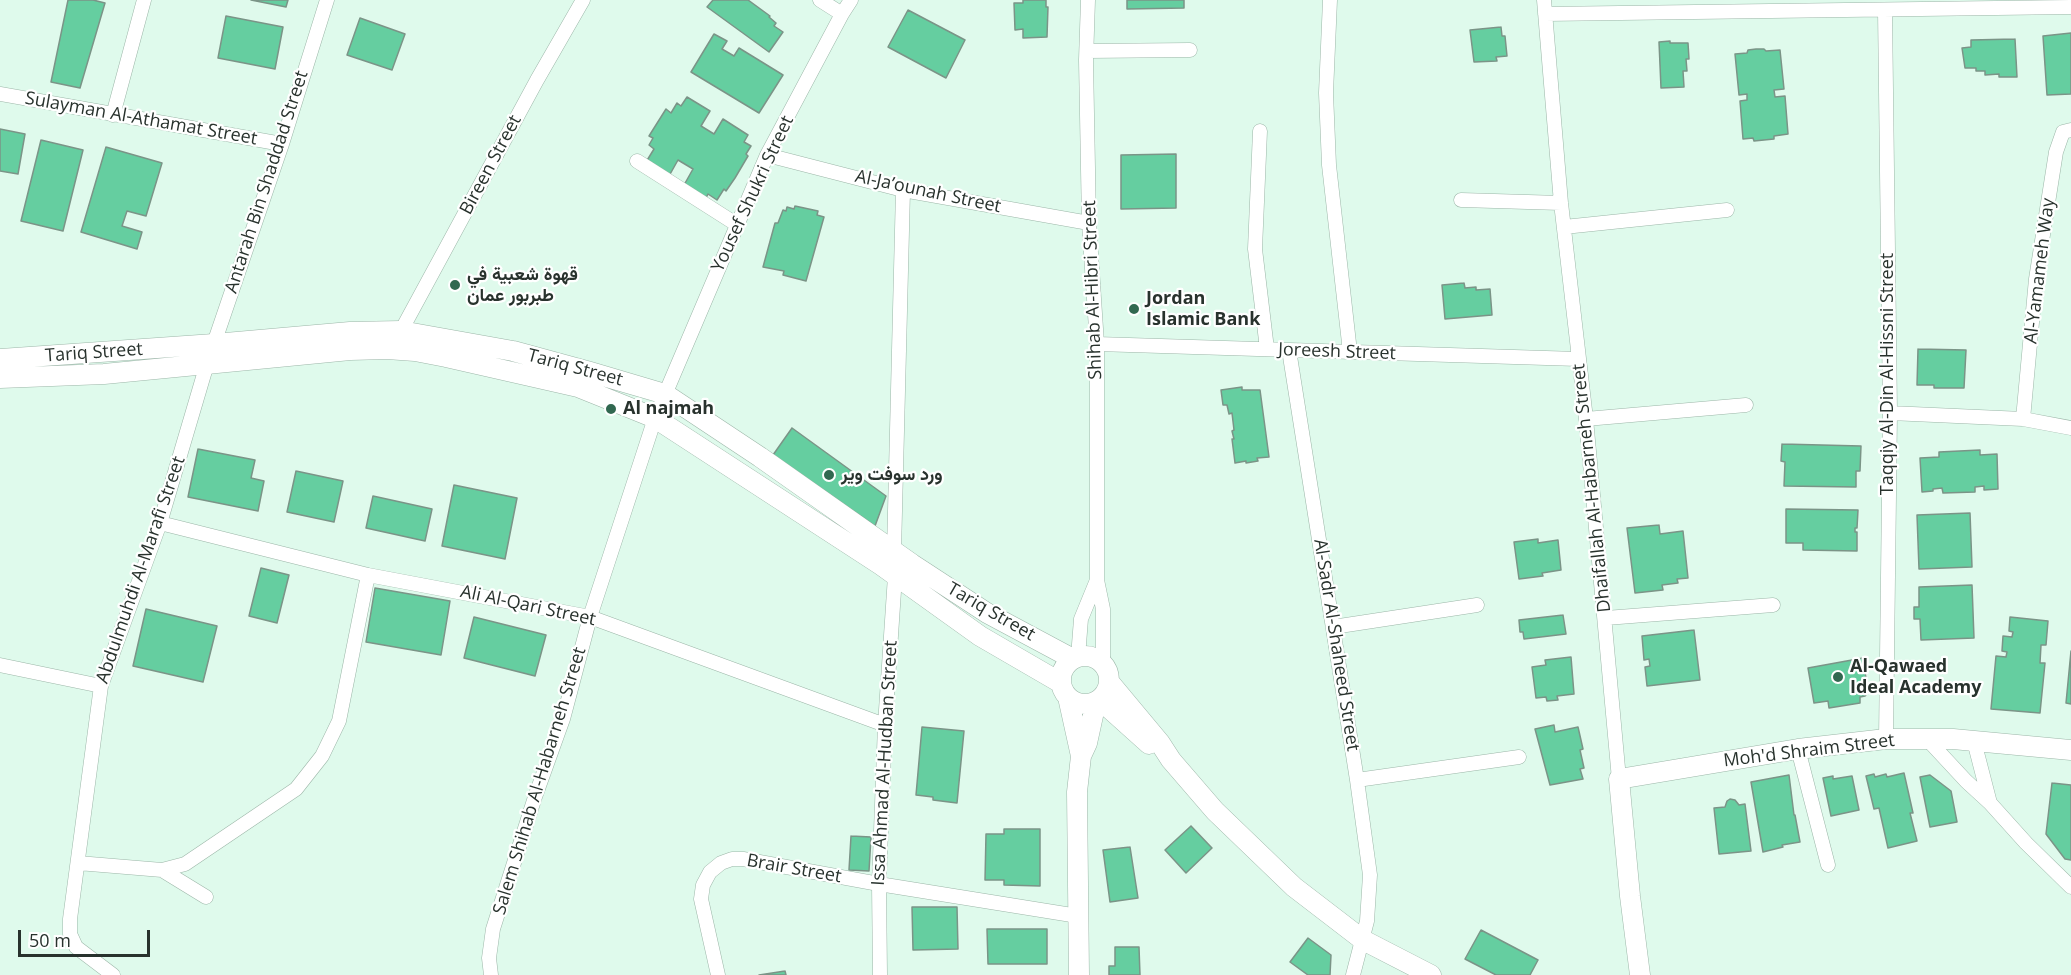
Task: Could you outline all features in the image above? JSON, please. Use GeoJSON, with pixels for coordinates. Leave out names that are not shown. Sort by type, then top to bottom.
{"type":"FeatureCollection","features":[{"type":"Feature","properties":{"kind":"street"},"geometry":{"type":"LineString","coordinates":[[112,115],[144,0]]}},
{"type":"Feature","properties":{"kind":"street","name":"Antarah Bin Shaddad Street"},"geometry":{"type":"LineString","coordinates":[[207,364],[282,144],[327,0]]}},
{"type":"Feature","properties":{"kind":"street","name":"Bireen Street"},"geometry":{"type":"LineString","coordinates":[[401,331],[583,0]]}},
{"type":"Feature","properties":{"kind":"street"},"geometry":{"type":"LineString","coordinates":[[820,0],[842,14]]}},
{"type":"Feature","properties":{"kind":"street","name":"Yousef Shukri Street"},"geometry":{"type":"LineString","coordinates":[[655,418],[767,155],[851,0]]}},
{"type":"Feature","properties":{"kind":"street","name":"Shihab Al-Hibri Street"},"geometry":{"type":"LineString","coordinates":[[1088,0],[1089,223],[1097,344],[1098,580],[1103,609],[1103,663]]}},
{"type":"Feature","properties":{"kind":"street"},"geometry":{"type":"LineString","coordinates":[[1330,0],[1326,93],[1329,153],[1350,352]]}},
{"type":"Feature","properties":{"kind":"street"},"geometry":{"type":"LineString","coordinates":[[1545,7],[1885,10],[2071,7]]}},
{"type":"Feature","properties":{"kind":"street","name":"Dhaifallah Al-Habarneh Street"},"geometry":{"type":"LineString","coordinates":[[1545,7],[1561,203],[1586,419],[1630,896],[1640,975]]}},
{"type":"Feature","properties":{"kind":"street","name":"Taqqiy Al-Din Al-Hissni Street"},"geometry":{"type":"LineString","coordinates":[[1885,10],[1890,413],[1886,738]]}},
{"type":"Feature","properties":{"kind":"street"},"geometry":{"type":"LineString","coordinates":[[1087,51],[1190,50]]}},
{"type":"Feature","properties":{"kind":"street","name":"Sulayman Al-Athamat Street"},"geometry":{"type":"LineString","coordinates":[[0,94],[282,144]]}},
{"type":"Feature","properties":{"kind":"street","name":"Al-Yamameh Way"},"geometry":{"type":"LineString","coordinates":[[2023,419],[2036,279],[2054,163],[2063,132],[2071,130]]}},
{"type":"Feature","properties":{"kind":"street"},"geometry":{"type":"LineString","coordinates":[[1260,131],[1255,249],[1266,350]]}},
{"type":"Feature","properties":{"kind":"street","name":"Al-Ja’ounah Street"},"geometry":{"type":"LineString","coordinates":[[767,155],[903,190],[1089,223]]}},
{"type":"Feature","properties":{"kind":"street"},"geometry":{"type":"LineString","coordinates":[[637,160],[736,224]]}},
{"type":"Feature","properties":{"kind":"street","name":"Issa Ahmad Al-Hudban Street"},"geometry":{"type":"LineString","coordinates":[[880,975],[879,884],[885,725],[895,576],[903,190]]}},
{"type":"Feature","properties":{"kind":"street"},"geometry":{"type":"LineString","coordinates":[[1461,200],[1561,203]]}},
{"type":"Feature","properties":{"kind":"street"},"geometry":{"type":"LineString","coordinates":[[1564,227],[1727,210]]}},
{"type":"Feature","properties":{"kind":"street","name":"Tariq Street"},"geometry":{"type":"LineString","coordinates":[[0,359],[312,335],[401,331],[513,351],[664,394],[987,613],[1076,658]]}},
{"type":"Feature","properties":{"kind":"street","name":"Joreesh Street"},"geometry":{"type":"LineString","coordinates":[[1097,344],[1578,359]]}},
{"type":"Feature","properties":{"kind":"street","name":"Tariq Street"},"geometry":{"type":"LineString","coordinates":[[0,378],[104,374],[350,350],[415,351],[578,387],[655,418],[881,565],[980,636],[1064,690]]}},
{"type":"Feature","properties":{"kind":"street","name":"Al-Sadr Al-Shaheed Street"},"geometry":{"type":"LineString","coordinates":[[1289,350],[1370,875],[1368,912],[1353,975]]}},
{"type":"Feature","properties":{"kind":"street","name":"Abdulmuhdi Al-Marafi Street"},"geometry":{"type":"LineString","coordinates":[[112,975],[76,947],[70,934],[70,919],[101,686],[160,523],[207,364]]}},
{"type":"Feature","properties":{"kind":"street"},"geometry":{"type":"LineString","coordinates":[[1586,419],[1746,405]]}},
{"type":"Feature","properties":{"kind":"street"},"geometry":{"type":"LineString","coordinates":[[1890,413],[2023,419],[2071,428]]}},
{"type":"Feature","properties":{"kind":"street","name":"Salem Shihab Al-Habarneh Street"},"geometry":{"type":"LineString","coordinates":[[491,975],[489,958],[493,929],[562,719],[590,617],[655,418]]}},
{"type":"Feature","properties":{"kind":"street","name":"Ali Al-Qari Street"},"geometry":{"type":"LineString","coordinates":[[160,523],[368,575],[590,617],[885,725]]}},
{"type":"Feature","properties":{"kind":"street"},"geometry":{"type":"LineString","coordinates":[[78,863],[162,870],[185,864],[296,789],[322,756],[339,721],[368,575]]}},
{"type":"Feature","properties":{"kind":"street","name":"Shihab Al-Hibri Street"},"geometry":{"type":"LineString","coordinates":[[1076,658],[1081,619],[1098,580]]}},
{"type":"Feature","properties":{"kind":"street"},"geometry":{"type":"LineString","coordinates":[[1333,627],[1477,605]]}},
{"type":"Feature","properties":{"kind":"street"},"geometry":{"type":"LineString","coordinates":[[1606,618],[1773,605]]}},
{"type":"Feature","properties":{"kind":"street"},"geometry":{"type":"LineString","coordinates":[[1064,690],[1081,704],[1098,701],[1107,693],[1110,683],[1109,672],[1103,663],[1086,656],[1076,658],[1064,669],[1064,690],[1081,756]]}},
{"type":"Feature","properties":{"kind":"street"},"geometry":{"type":"LineString","coordinates":[[0,665],[101,686]]}},
{"type":"Feature","properties":{"kind":"street"},"geometry":{"type":"LineString","coordinates":[[1110,683],[1160,743],[1171,760],[1215,811],[1254,851],[1294,887],[1363,940],[1431,975]]}},
{"type":"Feature","properties":{"kind":"street"},"geometry":{"type":"LineString","coordinates":[[1079,975],[1077,792],[1081,756],[1098,701]]}},
{"type":"Feature","properties":{"kind":"street"},"geometry":{"type":"LineString","coordinates":[[1098,701],[1171,760]]}},
{"type":"Feature","properties":{"kind":"street","name":"Moh'd Shraim Street"},"geometry":{"type":"LineString","coordinates":[[1619,779],[1798,748],[1886,738],[1974,741],[2071,750]]}},
{"type":"Feature","properties":{"kind":"street"},"geometry":{"type":"LineString","coordinates":[[1927,739],[2071,887]]}},
{"type":"Feature","properties":{"kind":"street"},"geometry":{"type":"LineString","coordinates":[[1974,741],[1990,803]]}},
{"type":"Feature","properties":{"kind":"street"},"geometry":{"type":"LineString","coordinates":[[1798,748],[1828,865]]}},
{"type":"Feature","properties":{"kind":"street"},"geometry":{"type":"LineString","coordinates":[[1357,780],[1519,757]]}},
{"type":"Feature","properties":{"kind":"street","name":"Brair Street"},"geometry":{"type":"LineString","coordinates":[[718,975],[701,899],[703,885],[710,872],[721,863],[732,860],[743,859],[879,884],[1078,916]]}},
{"type":"Feature","properties":{"kind":"street"},"geometry":{"type":"LineString","coordinates":[[162,870],[206,897]]}},
{"type":"Feature","properties":{"kind":"building"},"geometry":{"type":"Polygon","coordinates":[[[68,0],[93,0],[105,3],[80,88],[51,82],[68,0]]]}},
{"type":"Feature","properties":{"kind":"building"},"geometry":{"type":"Polygon","coordinates":[[[251,0],[288,0],[286,7],[251,0]]]}},
{"type":"Feature","properties":{"kind":"building"},"geometry":{"type":"Polygon","coordinates":[[[713,0],[748,0],[770,16],[776,23],[774,26],[783,32],[769,52],[707,7],[713,0]]]}},
{"type":"Feature","properties":{"kind":"building"},"geometry":{"type":"Polygon","coordinates":[[[1023,0],[1046,0],[1046,7],[1048,7],[1047,37],[1023,38],[1023,29],[1015,30],[1014,3],[1023,3],[1023,0]]]}},
{"type":"Feature","properties":{"kind":"building"},"geometry":{"type":"Polygon","coordinates":[[[1127,0],[1184,0],[1184,8],[1127,9],[1127,0]]]}},
{"type":"Feature","properties":{"kind":"building"},"geometry":{"type":"Polygon","coordinates":[[[908,10],[965,40],[946,78],[888,47],[908,10]]]}},
{"type":"Feature","properties":{"kind":"building"},"geometry":{"type":"Polygon","coordinates":[[[226,16],[283,27],[275,69],[218,58],[226,16]]]}},
{"type":"Feature","properties":{"kind":"building"},"geometry":{"type":"Polygon","coordinates":[[[360,18],[405,34],[392,70],[347,55],[360,18]]]}},
{"type":"Feature","properties":{"kind":"building"},"geometry":{"type":"Polygon","coordinates":[[[1501,27],[1502,36],[1505,36],[1507,56],[1496,57],[1497,61],[1474,62],[1470,30],[1501,27]]]}},
{"type":"Feature","properties":{"kind":"building"},"geometry":{"type":"Polygon","coordinates":[[[2071,33],[2071,94],[2047,95],[2043,36],[2071,33]]]}},
{"type":"Feature","properties":{"kind":"building"},"geometry":{"type":"Polygon","coordinates":[[[714,34],[727,41],[722,49],[734,56],[739,48],[783,75],[759,113],[691,72],[714,34]]]}},
{"type":"Feature","properties":{"kind":"building"},"geometry":{"type":"Polygon","coordinates":[[[2015,39],[2017,77],[1999,77],[1999,74],[1985,75],[1985,71],[1965,68],[1962,48],[1971,47],[1971,40],[2015,39]]]}},
{"type":"Feature","properties":{"kind":"building"},"geometry":{"type":"Polygon","coordinates":[[[1670,41],[1670,43],[1688,43],[1687,71],[1683,71],[1684,87],[1661,88],[1659,42],[1670,41]]]}},
{"type":"Feature","properties":{"kind":"building"},"geometry":{"type":"Polygon","coordinates":[[[1748,50],[1780,50],[1784,89],[1774,90],[1775,97],[1785,96],[1788,134],[1774,136],[1774,139],[1754,141],[1753,138],[1743,139],[1740,101],[1747,100],[1747,94],[1739,95],[1735,54],[1747,53],[1748,50]]]}},
{"type":"Feature","properties":{"kind":"building"},"geometry":{"type":"Polygon","coordinates":[[[687,97],[710,111],[701,126],[714,134],[723,119],[748,135],[744,142],[751,146],[746,154],[748,156],[726,191],[724,189],[717,200],[708,194],[706,198],[684,185],[693,169],[678,160],[669,176],[646,162],[654,149],[649,145],[653,138],[649,136],[666,109],[671,113],[677,103],[681,106],[687,97]]]}},
{"type":"Feature","properties":{"kind":"building"},"geometry":{"type":"Polygon","coordinates":[[[0,129],[25,134],[18,174],[0,171],[0,129]]]}},
{"type":"Feature","properties":{"kind":"building"},"geometry":{"type":"Polygon","coordinates":[[[41,140],[83,150],[63,231],[21,221],[41,140]]]}},
{"type":"Feature","properties":{"kind":"building"},"geometry":{"type":"Polygon","coordinates":[[[106,147],[162,163],[146,216],[127,211],[122,226],[142,232],[137,249],[81,232],[106,147]]]}},
{"type":"Feature","properties":{"kind":"building"},"geometry":{"type":"Polygon","coordinates":[[[1176,154],[1176,208],[1121,209],[1121,155],[1176,154]]]}},
{"type":"Feature","properties":{"kind":"building"},"geometry":{"type":"Polygon","coordinates":[[[795,206],[818,211],[817,215],[824,217],[806,281],[783,275],[784,271],[763,267],[775,223],[778,223],[783,210],[786,211],[787,207],[794,209],[795,206]]]}},
{"type":"Feature","properties":{"kind":"building"},"geometry":{"type":"Polygon","coordinates":[[[1464,283],[1465,288],[1490,289],[1492,315],[1445,319],[1442,285],[1464,283]]]}},
{"type":"Feature","properties":{"kind":"building"},"geometry":{"type":"Polygon","coordinates":[[[1918,349],[1966,350],[1964,388],[1934,388],[1934,385],[1917,385],[1918,349]]]}},
{"type":"Feature","properties":{"kind":"building"},"geometry":{"type":"Polygon","coordinates":[[[1242,387],[1242,390],[1260,390],[1269,457],[1257,458],[1258,461],[1235,463],[1232,413],[1229,414],[1227,405],[1223,405],[1221,390],[1242,387]]]}},
{"type":"Feature","properties":{"kind":"building","name":"ورد سوفت وير"},"geometry":{"type":"Polygon","coordinates":[[[792,428],[886,496],[875,526],[773,455],[792,428]]]}},
{"type":"Feature","properties":{"kind":"building"},"geometry":{"type":"Polygon","coordinates":[[[1782,444],[1861,446],[1860,471],[1856,471],[1856,487],[1784,486],[1785,462],[1781,461],[1782,444]]]}},
{"type":"Feature","properties":{"kind":"building"},"geometry":{"type":"Polygon","coordinates":[[[198,449],[255,460],[251,478],[264,481],[258,511],[188,497],[198,449]]]}},
{"type":"Feature","properties":{"kind":"building"},"geometry":{"type":"Polygon","coordinates":[[[1980,450],[1980,455],[1997,454],[1998,489],[1984,490],[1984,486],[1975,487],[1975,492],[1943,493],[1942,488],[1922,492],[1920,458],[1939,457],[1939,452],[1980,450]]]}},
{"type":"Feature","properties":{"kind":"building"},"geometry":{"type":"Polygon","coordinates":[[[296,471],[343,481],[334,522],[287,512],[296,471]]]}},
{"type":"Feature","properties":{"kind":"building"},"geometry":{"type":"Polygon","coordinates":[[[454,485],[517,498],[505,559],[442,546],[454,485]]]}},
{"type":"Feature","properties":{"kind":"building"},"geometry":{"type":"Polygon","coordinates":[[[373,496],[432,509],[425,541],[366,528],[373,496]]]}},
{"type":"Feature","properties":{"kind":"building"},"geometry":{"type":"Polygon","coordinates":[[[1786,509],[1858,510],[1857,528],[1855,528],[1857,551],[1803,550],[1803,543],[1786,543],[1786,509]]]}},
{"type":"Feature","properties":{"kind":"building"},"geometry":{"type":"Polygon","coordinates":[[[1970,513],[1972,567],[1919,569],[1917,515],[1970,513]]]}},
{"type":"Feature","properties":{"kind":"building"},"geometry":{"type":"Polygon","coordinates":[[[1659,525],[1660,534],[1683,531],[1688,578],[1677,579],[1678,583],[1662,585],[1663,590],[1635,593],[1627,528],[1659,525]]]}},
{"type":"Feature","properties":{"kind":"building"},"geometry":{"type":"Polygon","coordinates":[[[1538,539],[1538,543],[1558,540],[1561,570],[1542,573],[1543,576],[1519,579],[1514,542],[1538,539]]]}},
{"type":"Feature","properties":{"kind":"building"},"geometry":{"type":"Polygon","coordinates":[[[261,568],[289,575],[277,623],[249,616],[261,568]]]}},
{"type":"Feature","properties":{"kind":"building"},"geometry":{"type":"Polygon","coordinates":[[[1972,585],[1974,638],[1921,640],[1920,619],[1914,619],[1914,607],[1919,607],[1919,587],[1972,585]]]}},
{"type":"Feature","properties":{"kind":"building"},"geometry":{"type":"Polygon","coordinates":[[[375,588],[450,601],[441,655],[366,642],[375,588]]]}},
{"type":"Feature","properties":{"kind":"building"},"geometry":{"type":"Polygon","coordinates":[[[146,609],[217,626],[203,682],[133,666],[146,609]]]}},
{"type":"Feature","properties":{"kind":"building"},"geometry":{"type":"Polygon","coordinates":[[[1563,615],[1566,634],[1524,639],[1523,632],[1520,632],[1519,620],[1563,615]]]}},
{"type":"Feature","properties":{"kind":"building"},"geometry":{"type":"Polygon","coordinates":[[[474,617],[546,635],[535,676],[464,658],[474,617]]]}},
{"type":"Feature","properties":{"kind":"building"},"geometry":{"type":"Polygon","coordinates":[[[2010,617],[2048,621],[2046,645],[2041,645],[2040,663],[2045,663],[2040,713],[1991,709],[1996,656],[2006,657],[2007,652],[2002,651],[2003,636],[2012,637],[2013,632],[2009,631],[2010,617]]]}},
{"type":"Feature","properties":{"kind":"building"},"geometry":{"type":"Polygon","coordinates":[[[1694,630],[1700,680],[1647,686],[1645,667],[1650,666],[1649,659],[1644,660],[1642,636],[1694,630]]]}},
{"type":"Feature","properties":{"kind":"building"},"geometry":{"type":"Polygon","coordinates":[[[2071,651],[2071,704],[2066,703],[2071,651]]]}},
{"type":"Feature","properties":{"kind":"building"},"geometry":{"type":"Polygon","coordinates":[[[1571,657],[1574,694],[1557,696],[1558,700],[1547,701],[1546,697],[1536,698],[1532,667],[1546,665],[1545,660],[1571,657]]]}},
{"type":"Feature","properties":{"kind":"building","name":"Al-Qawaed Ideal Academy"},"geometry":{"type":"Polygon","coordinates":[[[1863,658],[1868,692],[1865,696],[1860,697],[1860,703],[1829,708],[1828,701],[1814,703],[1808,668],[1863,658]]]}},
{"type":"Feature","properties":{"kind":"building"},"geometry":{"type":"Polygon","coordinates":[[[1554,725],[1555,732],[1578,727],[1583,749],[1580,750],[1584,768],[1580,769],[1583,779],[1550,785],[1535,729],[1554,725]]]}},
{"type":"Feature","properties":{"kind":"building"},"geometry":{"type":"Polygon","coordinates":[[[922,727],[964,731],[957,803],[916,795],[922,727]]]}},
{"type":"Feature","properties":{"kind":"building"},"geometry":{"type":"Polygon","coordinates":[[[1904,773],[1917,841],[1888,848],[1879,808],[1874,809],[1866,776],[1874,774],[1875,777],[1886,774],[1887,777],[1904,773]]]}},
{"type":"Feature","properties":{"kind":"building"},"geometry":{"type":"Polygon","coordinates":[[[1789,775],[1800,842],[1782,845],[1783,847],[1763,852],[1751,782],[1789,775]]]}},
{"type":"Feature","properties":{"kind":"building"},"geometry":{"type":"Polygon","coordinates":[[[1930,775],[1951,791],[1957,822],[1930,827],[1920,777],[1930,775]]]}},
{"type":"Feature","properties":{"kind":"building"},"geometry":{"type":"Polygon","coordinates":[[[1833,776],[1833,779],[1852,776],[1859,810],[1831,816],[1823,778],[1833,776]]]}},
{"type":"Feature","properties":{"kind":"building"},"geometry":{"type":"Polygon","coordinates":[[[2052,783],[2071,785],[2071,860],[2065,859],[2046,834],[2052,783]]]}},
{"type":"Feature","properties":{"kind":"building"},"geometry":{"type":"Polygon","coordinates":[[[1730,799],[1735,800],[1739,805],[1745,804],[1751,851],[1719,854],[1714,808],[1725,807],[1730,799]]]}},
{"type":"Feature","properties":{"kind":"building"},"geometry":{"type":"Polygon","coordinates":[[[1191,826],[1212,848],[1186,873],[1165,850],[1191,826]]]}},
{"type":"Feature","properties":{"kind":"building"},"geometry":{"type":"Polygon","coordinates":[[[1004,829],[1040,829],[1040,886],[1004,885],[1004,880],[985,880],[986,834],[1004,834],[1004,829]]]}},
{"type":"Feature","properties":{"kind":"building"},"geometry":{"type":"Polygon","coordinates":[[[851,836],[871,837],[869,871],[849,870],[851,836]]]}},
{"type":"Feature","properties":{"kind":"building"},"geometry":{"type":"Polygon","coordinates":[[[1130,847],[1138,898],[1110,902],[1103,850],[1130,847]]]}},
{"type":"Feature","properties":{"kind":"building"},"geometry":{"type":"Polygon","coordinates":[[[912,907],[957,907],[958,949],[913,950],[912,907]]]}},
{"type":"Feature","properties":{"kind":"building"},"geometry":{"type":"Polygon","coordinates":[[[987,929],[1047,929],[1047,964],[988,964],[987,929]]]}},
{"type":"Feature","properties":{"kind":"building"},"geometry":{"type":"Polygon","coordinates":[[[1481,930],[1538,960],[1530,975],[1496,975],[1465,959],[1481,930]]]}},
{"type":"Feature","properties":{"kind":"building"},"geometry":{"type":"Polygon","coordinates":[[[1308,938],[1331,955],[1330,975],[1308,975],[1290,962],[1308,938]]]}},
{"type":"Feature","properties":{"kind":"building"},"geometry":{"type":"Polygon","coordinates":[[[1115,947],[1139,947],[1140,975],[1109,975],[1109,966],[1115,966],[1115,947]]]}},
{"type":"Feature","properties":{"kind":"building"},"geometry":{"type":"Polygon","coordinates":[[[785,971],[786,975],[759,975],[785,971]]]}},
{"type":"Feature","properties":{"kind":"place","name":"قهوة شعبية في طبربور عمان"},"geometry":{"type":"Point","coordinates":[455,285]}},
{"type":"Feature","properties":{"kind":"place","name":"Jordan Islamic Bank"},"geometry":{"type":"Point","coordinates":[1134,309]}},
{"type":"Feature","properties":{"kind":"place","name":"Al najmah"},"geometry":{"type":"Point","coordinates":[611,409]}},
{"type":"Feature","properties":{"kind":"place","name":"ورد سوفت وير"},"geometry":{"type":"Point","coordinates":[829,475]}},
{"type":"Feature","properties":{"kind":"place","name":"Al-Qawaed Ideal Academy"},"geometry":{"type":"Point","coordinates":[1838,677]}}]}
